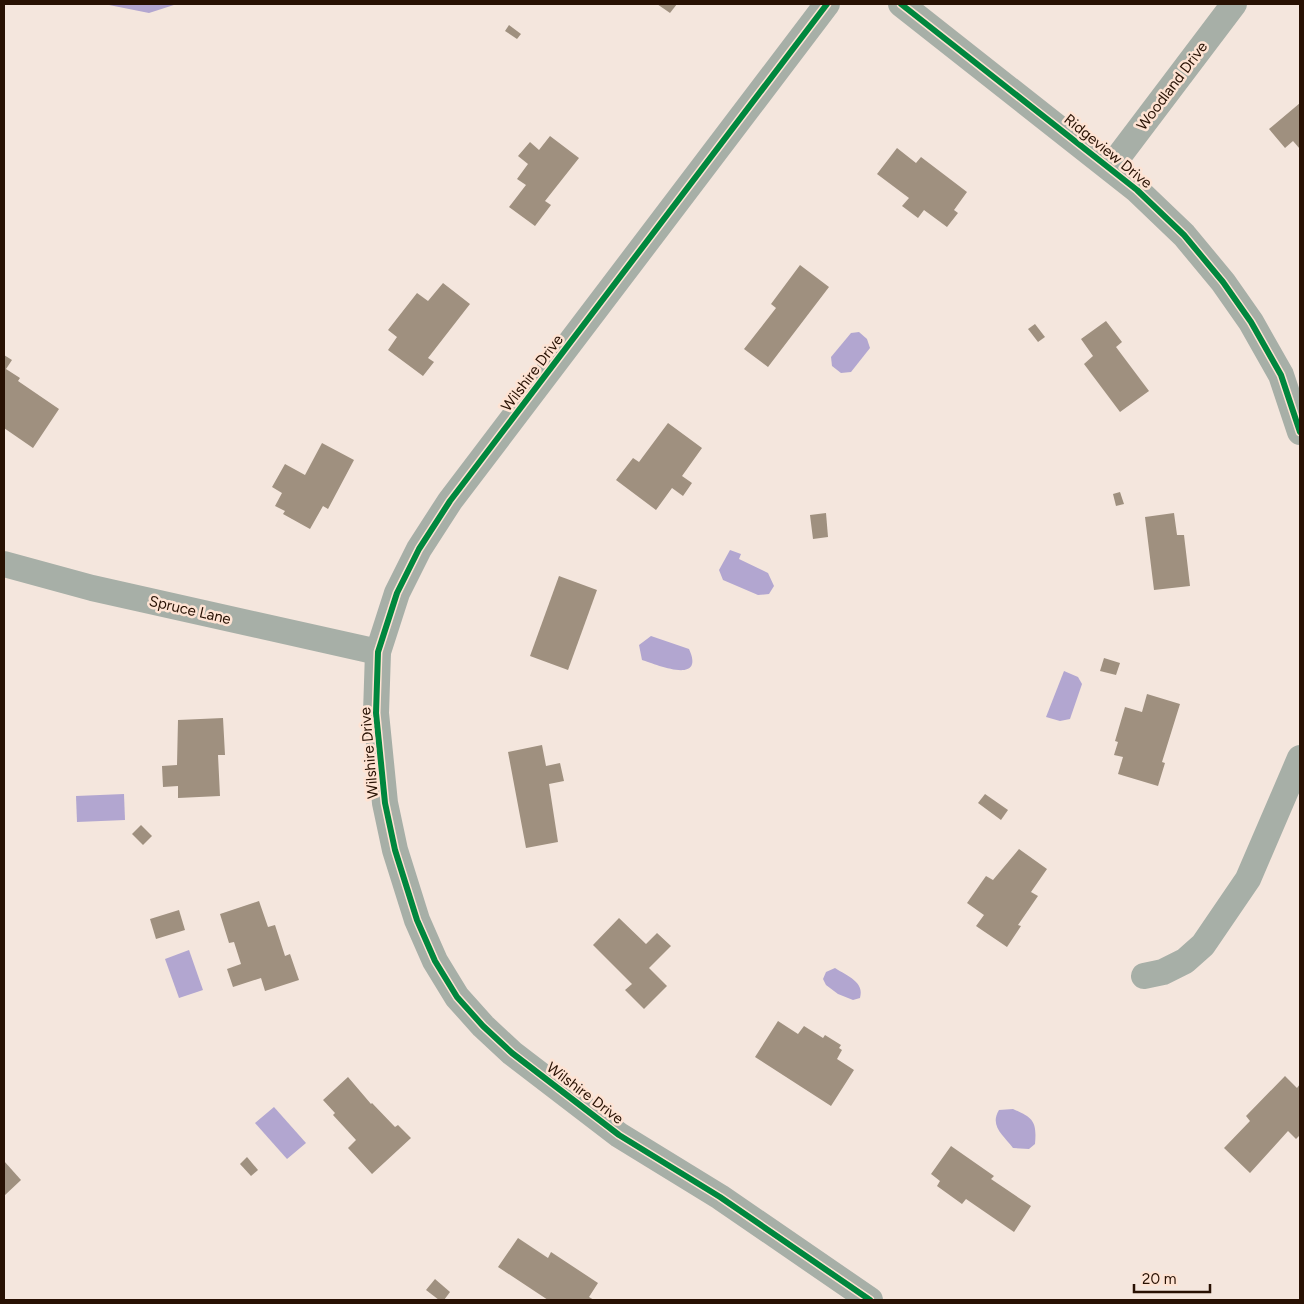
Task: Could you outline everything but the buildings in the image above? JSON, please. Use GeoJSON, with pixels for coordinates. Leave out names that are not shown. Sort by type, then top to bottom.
{"type":"FeatureCollection","features":[{"type":"Feature","properties":{"kind":"street","name":"Wilshire Drive"},"geometry":{"type":"LineString","coordinates":[[827,4],[450,502],[419,549],[397,593],[378,652],[376,713],[385,803],[395,850],[416,920],[435,961],[457,997],[483,1026],[512,1053],[619,1135],[720,1197],[870,1300]]}},
{"type":"Feature","properties":{"kind":"street","name":"Ridgeview Drive"},"geometry":{"type":"LineString","coordinates":[[901,4],[1137,190],[1184,235],[1223,282],[1251,322],[1281,375],[1300,432]]}},
{"type":"Feature","properties":{"kind":"street","name":"Woodland Drive"},"geometry":{"type":"LineString","coordinates":[[1110,168],[1234,4]]}},
{"type":"Feature","properties":{"kind":"street","name":"Spruce Lane"},"geometry":{"type":"LineString","coordinates":[[4,564],[92,588],[378,652]]}},
{"type":"Feature","properties":{"kind":"street"},"geometry":{"type":"LineString","coordinates":[[1144,976],[1163,972],[1185,961],[1202,945],[1248,878],[1300,758]]}},
{"type":"Feature","properties":{"kind":"shaded area"},"geometry":{"type":"Polygon","coordinates":[[[104,4],[177,4],[149,13],[104,4]]]}},
{"type":"Feature","properties":{"kind":"shaded area"},"geometry":{"type":"Polygon","coordinates":[[[859,332],[867,339],[870,348],[851,372],[841,373],[832,366],[831,357],[851,333],[859,332]]]}},
{"type":"Feature","properties":{"kind":"shaded area"},"geometry":{"type":"Polygon","coordinates":[[[730,550],[741,554],[739,559],[768,573],[774,586],[769,594],[758,595],[723,580],[719,570],[730,550]]]}},
{"type":"Feature","properties":{"kind":"shaded area"},"geometry":{"type":"Polygon","coordinates":[[[651,636],[689,649],[692,660],[691,667],[685,670],[677,670],[642,660],[639,645],[651,636]]]}},
{"type":"Feature","properties":{"kind":"shaded area"},"geometry":{"type":"Polygon","coordinates":[[[1064,671],[1078,677],[1082,684],[1070,719],[1060,721],[1046,717],[1064,671]]]}},
{"type":"Feature","properties":{"kind":"shaded area"},"geometry":{"type":"Polygon","coordinates":[[[124,794],[125,820],[77,822],[76,796],[124,794]]]}},
{"type":"Feature","properties":{"kind":"shaded area"},"geometry":{"type":"Polygon","coordinates":[[[189,950],[203,990],[179,998],[165,959],[189,950]]]}},
{"type":"Feature","properties":{"kind":"shaded area"},"geometry":{"type":"Polygon","coordinates":[[[835,968],[854,980],[860,988],[860,998],[853,1000],[838,994],[826,985],[823,979],[826,972],[835,968]]]}},
{"type":"Feature","properties":{"kind":"shaded area"},"geometry":{"type":"Polygon","coordinates":[[[274,1107],[306,1143],[287,1159],[255,1123],[274,1107]]]}},
{"type":"Feature","properties":{"kind":"shaded area"},"geometry":{"type":"Polygon","coordinates":[[[1013,1109],[1029,1118],[1034,1125],[1035,1144],[1029,1149],[1013,1148],[997,1126],[996,1116],[999,1110],[1013,1109]]]}},
{"type":"Feature","properties":{"kind":"cycle path"},"geometry":{"type":"LineString","coordinates":[[827,4],[450,501],[419,549],[397,593],[378,652],[376,713],[385,803],[395,850],[417,920],[435,961],[457,997],[483,1026],[512,1053],[619,1135],[720,1197],[870,1300]]}},
{"type":"Feature","properties":{"kind":"cycle path"},"geometry":{"type":"LineString","coordinates":[[901,4],[1137,190],[1184,235],[1223,282],[1251,322],[1281,375],[1300,432]]}}]}
